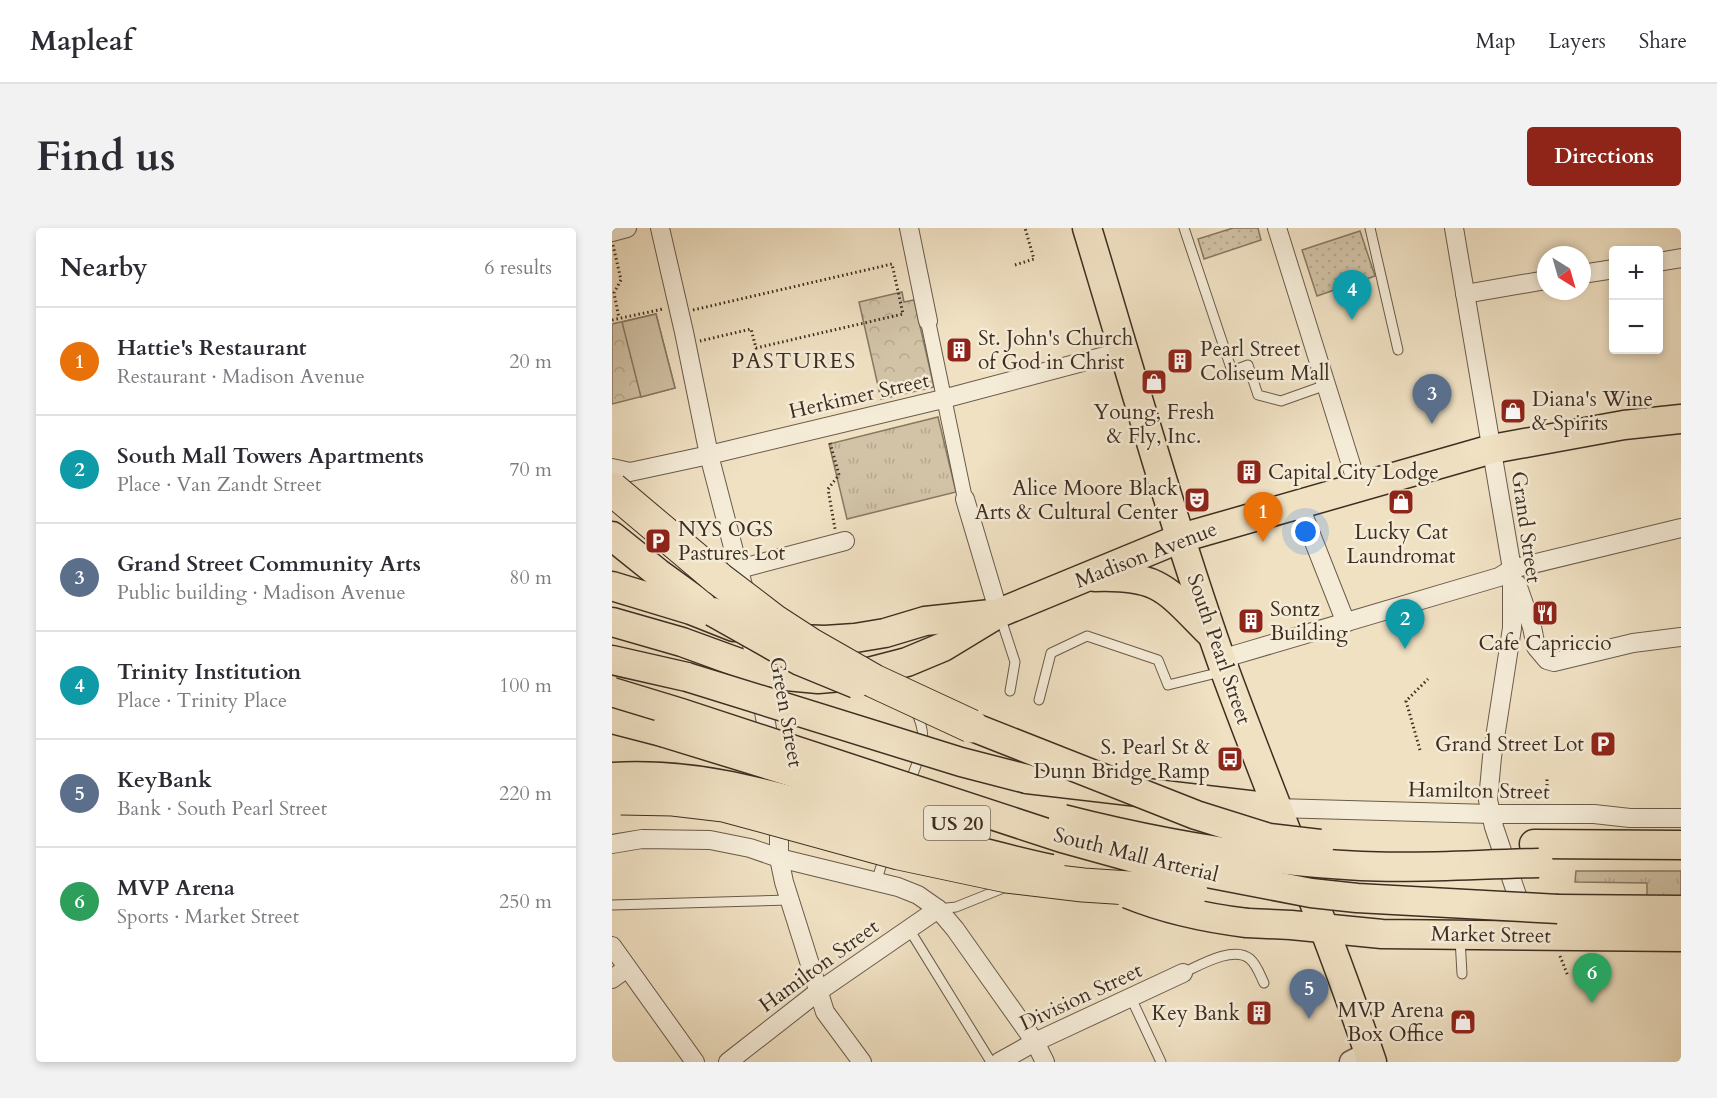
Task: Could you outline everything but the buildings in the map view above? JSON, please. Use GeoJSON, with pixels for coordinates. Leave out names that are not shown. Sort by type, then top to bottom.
{"type":"FeatureCollection","features":[{"type":"Feature","properties":{"kind":"highway"},"geometry":{"type":"LineString","coordinates":[[612,489],[718,579],[783,627],[874,681],[971,726]]}},
{"type":"Feature","properties":{"kind":"highway"},"geometry":{"type":"LineString","coordinates":[[617,788],[673,799],[724,805],[933,861],[1007,876],[1083,885],[1191,892]]}},
{"type":"Feature","properties":{"kind":"main road","name":"South Pearl Street"},"geometry":{"type":"LineString","coordinates":[[1087,228],[1181,538],[1220,656],[1276,808],[1325,929],[1364,1059]]}},
{"type":"Feature","properties":{"kind":"main road","name":"Madison Avenue"},"geometry":{"type":"LineString","coordinates":[[612,622],[682,642],[756,669],[786,676],[818,679],[854,676],[884,670],[943,647],[999,613],[1181,538],[1492,449],[1681,418]]}},
{"type":"Feature","properties":{"kind":"main road"},"geometry":{"type":"LineString","coordinates":[[612,536],[657,573],[713,612],[784,652],[851,682],[1196,814],[1269,838],[1346,846],[1537,853],[1681,845]]}},
{"type":"Feature","properties":{"kind":"main road"},"geometry":{"type":"LineString","coordinates":[[1087,577],[1124,576],[1154,583],[1172,594],[1220,656]]}},
{"type":"Feature","properties":{"kind":"main road","name":"Madison Avenue"},"geometry":{"type":"LineString","coordinates":[[612,585],[691,610],[750,633],[788,639],[825,640],[885,633],[925,621],[999,613]]}},
{"type":"Feature","properties":{"kind":"main road"},"geometry":{"type":"LineString","coordinates":[[612,660],[687,677],[961,762],[1027,779],[1276,808]]}},
{"type":"Feature","properties":{"kind":"main road","name":"South Mall Arterial"},"geometry":{"type":"LineString","coordinates":[[612,680],[681,699],[1009,804],[1128,835],[1217,851],[1316,863],[1409,866],[1537,853],[1681,863]]}},
{"type":"Feature","properties":{"kind":"main road","name":"South Mall Arterial"},"geometry":{"type":"LineString","coordinates":[[612,692],[1062,838],[1145,861],[1311,893],[1357,898],[1557,909],[1681,910]]}},
{"type":"Feature","properties":{"kind":"main road","name":"US 20"},"geometry":{"type":"LineString","coordinates":[[612,718],[1001,838],[1057,860],[1099,882],[1165,907],[1208,918],[1325,929]]}},
{"type":"Feature","properties":{"kind":"main road"},"geometry":{"type":"LineString","coordinates":[[1191,892],[1404,909],[1460,911],[1557,909]]}},
{"type":"Feature","properties":{"kind":"main road","name":"Market Street"},"geometry":{"type":"LineString","coordinates":[[1325,929],[1382,934],[1674,940]]}},
{"type":"Feature","properties":{"kind":"street"},"geometry":{"type":"LineString","coordinates":[[612,231],[627,228]]}},
{"type":"Feature","properties":{"kind":"street","name":"Green Street"},"geometry":{"type":"LineString","coordinates":[[660,228],[709,455],[746,598],[779,805],[779,858],[825,1012],[862,1062]]}},
{"type":"Feature","properties":{"kind":"street"},"geometry":{"type":"LineString","coordinates":[[909,228],[965,499],[999,613]]}},
{"type":"Feature","properties":{"kind":"street"},"geometry":{"type":"LineString","coordinates":[[1277,228],[1358,487]]}},
{"type":"Feature","properties":{"kind":"street","name":"Grand Street"},"geometry":{"type":"LineString","coordinates":[[1454,228],[1512,568],[1512,628],[1492,757],[1488,801],[1530,936]]}},
{"type":"Feature","properties":{"kind":"street"},"geometry":{"type":"LineString","coordinates":[[1663,261],[1681,258]]}},
{"type":"Feature","properties":{"kind":"street"},"geometry":{"type":"LineString","coordinates":[[1591,273],[1609,270]]}},
{"type":"Feature","properties":{"kind":"street"},"geometry":{"type":"LineString","coordinates":[[1465,294],[1537,282]]}},
{"type":"Feature","properties":{"kind":"street","name":"Herkimer Street"},"geometry":{"type":"LineString","coordinates":[[612,468],[630,472],[709,455],[943,399],[1124,351]]}},
{"type":"Feature","properties":{"kind":"street"},"geometry":{"type":"LineString","coordinates":[[1299,504],[1346,623]]}},
{"type":"Feature","properties":{"kind":"street"},"geometry":{"type":"LineString","coordinates":[[1220,656],[1337,623],[1346,623],[1498,577],[1512,568],[1681,528]]}},
{"type":"Feature","properties":{"kind":"street"},"geometry":{"type":"LineString","coordinates":[[739,569],[842,542]]}},
{"type":"Feature","properties":{"kind":"street"},"geometry":{"type":"LineString","coordinates":[[1512,568],[1540,654],[1546,660],[1554,662],[1633,643],[1681,637]]}},
{"type":"Feature","properties":{"kind":"street","name":"Hamilton Street"},"geometry":{"type":"LineString","coordinates":[[1276,808],[1491,814],[1594,814],[1630,818],[1681,818]]}},
{"type":"Feature","properties":{"kind":"street"},"geometry":{"type":"LineString","coordinates":[[612,844],[642,839],[710,840],[750,848],[779,858],[898,887],[918,895],[938,909],[955,929],[1035,1042],[1045,1062]]}},
{"type":"Feature","properties":{"kind":"street","name":"Hamilton Street"},"geometry":{"type":"LineString","coordinates":[[728,1062],[819,991],[938,909]]}},
{"type":"Feature","properties":{"kind":"street"},"geometry":{"type":"LineString","coordinates":[[612,946],[695,1062]]}},
{"type":"Feature","properties":{"kind":"street"},"geometry":{"type":"LineString","coordinates":[[612,979],[627,968]]}},
{"type":"Feature","properties":{"kind":"street","name":"Division Street"},"geometry":{"type":"LineString","coordinates":[[999,1062],[1035,1042],[1183,973]]}},
{"type":"Feature","properties":{"kind":"lane"},"geometry":{"type":"LineString","coordinates":[[1184,228],[1232,371],[1248,366],[1258,395],[1281,401],[1326,385]]}},
{"type":"Feature","properties":{"kind":"lane"},"geometry":{"type":"LineString","coordinates":[[1370,228],[1398,350]]}},
{"type":"Feature","properties":{"kind":"lane"},"geometry":{"type":"LineString","coordinates":[[999,613],[1015,662],[1010,691]]}},
{"type":"Feature","properties":{"kind":"lane"},"geometry":{"type":"LineString","coordinates":[[1039,700],[1051,653],[1087,636],[1158,660],[1168,685],[1220,656]]}},
{"type":"Feature","properties":{"kind":"lane"},"geometry":{"type":"LineString","coordinates":[[876,882],[924,740],[916,711],[884,670]]}},
{"type":"Feature","properties":{"kind":"lane"},"geometry":{"type":"LineString","coordinates":[[938,909],[956,907],[1023,881]]}},
{"type":"Feature","properties":{"kind":"lane"},"geometry":{"type":"LineString","coordinates":[[612,905],[790,900]]}},
{"type":"Feature","properties":{"kind":"lane"},"geometry":{"type":"LineString","coordinates":[[909,929],[992,1062]]}},
{"type":"Feature","properties":{"kind":"lane"},"geometry":{"type":"LineString","coordinates":[[1460,935],[1462,974]]}},
{"type":"Feature","properties":{"kind":"lane"},"geometry":{"type":"LineString","coordinates":[[1183,973],[1214,958],[1236,953],[1248,957],[1255,964],[1264,984]]}},
{"type":"Feature","properties":{"kind":"lane"},"geometry":{"type":"LineString","coordinates":[[1131,998],[1161,1062]]}},
{"type":"Feature","properties":{"kind":"path"},"geometry":{"type":"LineString","coordinates":[[1015,265],[1034,260],[1025,228]]}},
{"type":"Feature","properties":{"kind":"path"},"geometry":{"type":"LineString","coordinates":[[612,241],[621,280],[614,293],[619,318]]}},
{"type":"Feature","properties":{"kind":"path"},"geometry":{"type":"LineString","coordinates":[[612,320],[679,309],[892,264],[903,314],[756,348],[751,329],[687,345]]}},
{"type":"Feature","properties":{"kind":"path"},"geometry":{"type":"LineString","coordinates":[[829,440],[839,476],[828,489],[842,542]]}},
{"type":"Feature","properties":{"kind":"path"},"geometry":{"type":"LineString","coordinates":[[1420,750],[1406,701],[1428,679]]}},
{"type":"Feature","properties":{"kind":"path"},"geometry":{"type":"LineString","coordinates":[[1547,777],[1547,800]]}},
{"type":"Feature","properties":{"kind":"path"},"geometry":{"type":"LineString","coordinates":[[1557,947],[1568,976]]}},
{"type":"Feature","properties":{"kind":"green space"},"geometry":{"type":"Polygon","coordinates":[[[1233,228],[1258,228],[1261,240],[1204,259],[1198,239],[1233,228]]]}},
{"type":"Feature","properties":{"kind":"green space"},"geometry":{"type":"Polygon","coordinates":[[[1360,231],[1375,276],[1317,296],[1302,250],[1360,231]]]}},
{"type":"Feature","properties":{"kind":"green space"},"geometry":{"type":"Polygon","coordinates":[[[902,292],[904,302],[914,300],[934,387],[881,399],[859,302],[902,292]]]}},
{"type":"Feature","properties":{"kind":"green space"},"geometry":{"type":"Polygon","coordinates":[[[656,314],[675,388],[612,404],[612,324],[656,314]]]}},
{"type":"Feature","properties":{"kind":"green space"},"geometry":{"type":"Polygon","coordinates":[[[656,314],[675,388],[641,397],[622,322],[656,314]]]}},
{"type":"Feature","properties":{"kind":"green space"},"geometry":{"type":"Polygon","coordinates":[[[938,417],[956,492],[847,519],[829,444],[938,417]]]}},
{"type":"Feature","properties":{"kind":"green space"},"geometry":{"type":"Polygon","coordinates":[[[1576,871],[1681,871],[1681,901],[1647,900],[1647,883],[1575,882],[1576,871]]]}},
{"type":"Feature","properties":{"kind":"place","name":"Trinity Institution"},"geometry":{"type":"Point","coordinates":[1352,320]}},
{"type":"Feature","properties":{"kind":"place","name":"St. John's Church of God in Christ"},"geometry":{"type":"Point","coordinates":[959,350]}},
{"type":"Feature","properties":{"kind":"place","name":"Pearl Street Coliseum Mall"},"geometry":{"type":"Point","coordinates":[1180,361]}},
{"type":"Feature","properties":{"kind":"place","name":"Young, Fresh & Fly, Inc."},"geometry":{"type":"Point","coordinates":[1154,382]}},
{"type":"Feature","properties":{"kind":"place","name":"Diana's Wine & Spirits"},"geometry":{"type":"Point","coordinates":[1513,411]}},
{"type":"Feature","properties":{"kind":"place","name":"Grand Street Community Arts"},"geometry":{"type":"Point","coordinates":[1432,424]}},
{"type":"Feature","properties":{"kind":"place","name":"Capital City Lodge"},"geometry":{"type":"Point","coordinates":[1249,472]}},
{"type":"Feature","properties":{"kind":"place","name":"Alice Moore Black Arts & Cultural Center"},"geometry":{"type":"Point","coordinates":[1197,500]}},
{"type":"Feature","properties":{"kind":"place","name":"Lucky Cat Laundromat"},"geometry":{"type":"Point","coordinates":[1401,502]}},
{"type":"Feature","properties":{"kind":"place","name":"NYS OGS Pastures Lot"},"geometry":{"type":"Point","coordinates":[658,541]}},
{"type":"Feature","properties":{"kind":"place","name":"Hattie's Restaurant"},"geometry":{"type":"Point","coordinates":[1263,542]}},
{"type":"Feature","properties":{"kind":"place","name":"Cafe Capriccio"},"geometry":{"type":"Point","coordinates":[1545,613]}},
{"type":"Feature","properties":{"kind":"place","name":"Sontz Building"},"geometry":{"type":"Point","coordinates":[1251,621]}},
{"type":"Feature","properties":{"kind":"place","name":"South Mall Towers Apartments"},"geometry":{"type":"Point","coordinates":[1405,649]}},
{"type":"Feature","properties":{"kind":"place","name":"Grand Street Lot"},"geometry":{"type":"Point","coordinates":[1603,744]}},
{"type":"Feature","properties":{"kind":"place","name":"S. Pearl St & Dunn Bridge Ramp"},"geometry":{"type":"Point","coordinates":[1230,759]}},
{"type":"Feature","properties":{"kind":"place","name":"MVP Arena"},"geometry":{"type":"Point","coordinates":[1592,1003]}},
{"type":"Feature","properties":{"kind":"place","name":"Key Bank"},"geometry":{"type":"Point","coordinates":[1259,1013]}},
{"type":"Feature","properties":{"kind":"place","name":"KeyBank"},"geometry":{"type":"Point","coordinates":[1309,1019]}},
{"type":"Feature","properties":{"kind":"place","name":"MVP Arena Box Office"},"geometry":{"type":"Point","coordinates":[1463,1022]}},
{"type":"Feature","properties":{"kind":"district","name":"PASTURES"},"geometry":{"type":"Point","coordinates":[794,361]}}]}
